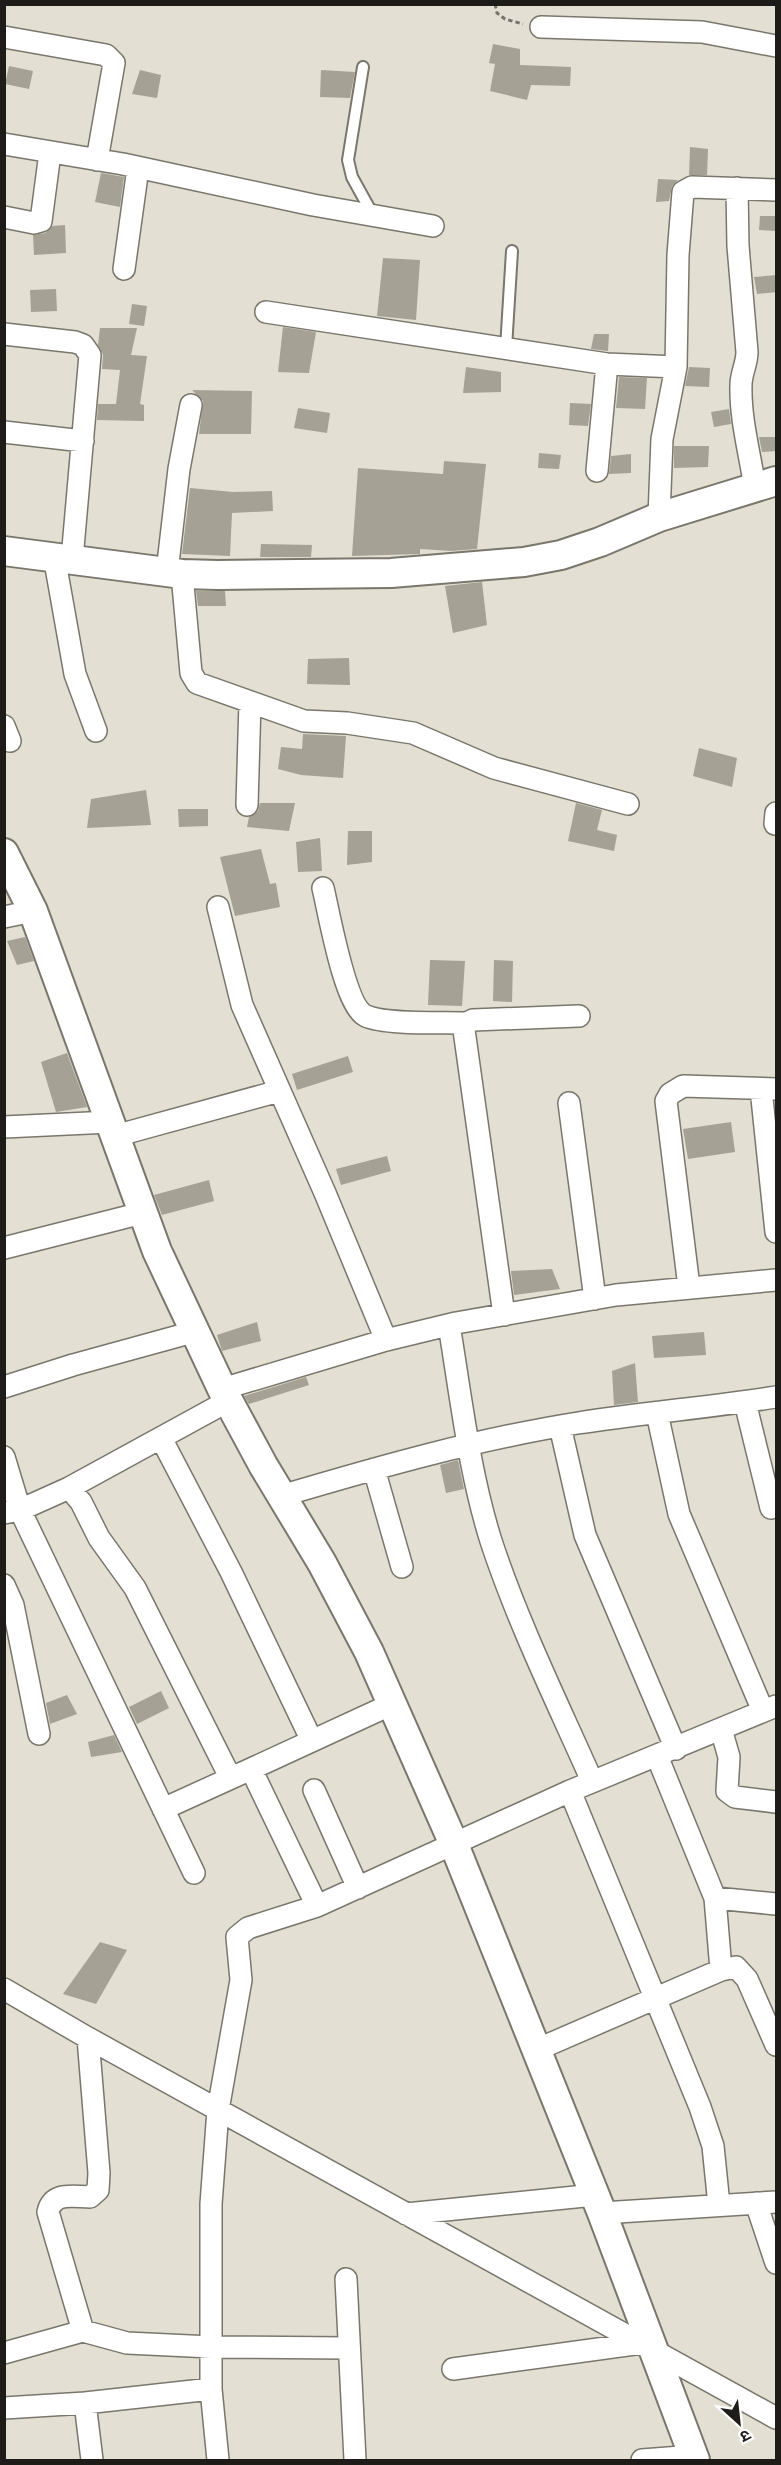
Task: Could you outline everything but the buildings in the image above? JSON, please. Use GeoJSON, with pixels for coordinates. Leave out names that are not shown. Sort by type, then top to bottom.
{"type":"FeatureCollection","features":[{"type":"Feature","properties":{"kind":"street"},"geometry":{"type":"LineString","coordinates":[[541,27],[702,32],[777,46]]}},
{"type":"Feature","properties":{"kind":"street"},"geometry":{"type":"LineString","coordinates":[[4,37],[96,53],[111,58],[114,63],[97,160]]}},
{"type":"Feature","properties":{"kind":"street"},"geometry":{"type":"LineString","coordinates":[[4,144],[433,226]]}},
{"type":"Feature","properties":{"kind":"street"},"geometry":{"type":"LineString","coordinates":[[4,217],[34,223],[41,221],[50,153]]}},
{"type":"Feature","properties":{"kind":"street"},"geometry":{"type":"LineString","coordinates":[[124,269],[138,168]]}},
{"type":"Feature","properties":{"kind":"street"},"geometry":{"type":"LineString","coordinates":[[659,517],[662,438],[676,367],[678,255],[683,192],[692,188],[777,190]]}},
{"type":"Feature","properties":{"kind":"street"},"geometry":{"type":"LineString","coordinates":[[4,551],[175,573],[391,573],[524,562],[590,545],[659,517],[766,484],[741,402],[741,381],[747,363],[747,352],[739,258],[737,188]]}},
{"type":"Feature","properties":{"kind":"street"},"geometry":{"type":"LineString","coordinates":[[266,312],[607,364],[676,367]]}},
{"type":"Feature","properties":{"kind":"street"},"geometry":{"type":"LineString","coordinates":[[4,334],[75,342],[88,349],[90,362],[83,441],[63,557],[75,674],[96,731]]}},
{"type":"Feature","properties":{"kind":"street"},"geometry":{"type":"LineString","coordinates":[[597,471],[607,364]]}},
{"type":"Feature","properties":{"kind":"street"},"geometry":{"type":"LineString","coordinates":[[191,405],[179,469],[175,573],[193,678],[206,687],[304,721],[347,723],[413,733],[494,768],[628,804]]}},
{"type":"Feature","properties":{"kind":"street"},"geometry":{"type":"LineString","coordinates":[[4,432],[83,441]]}},
{"type":"Feature","properties":{"kind":"street"},"geometry":{"type":"LineString","coordinates":[[247,805],[250,702]]}},
{"type":"Feature","properties":{"kind":"street"},"geometry":{"type":"LineString","coordinates":[[4,853],[33,911],[142,1213],[193,1332],[225,1395],[327,1573],[369,1652],[453,1842],[599,2204],[649,2347],[695,2458],[642,2460]]}},
{"type":"Feature","properties":{"kind":"street"},"geometry":{"type":"LineString","coordinates":[[323,888],[348,992],[357,1009],[372,1018],[467,1023],[498,1017],[579,1016]]}},
{"type":"Feature","properties":{"kind":"street"},"geometry":{"type":"LineString","coordinates":[[218,908],[242,1005],[325,1193],[386,1340]]}},
{"type":"Feature","properties":{"kind":"street"},"geometry":{"type":"LineString","coordinates":[[4,917],[33,911]]}},
{"type":"Feature","properties":{"kind":"street"},"geometry":{"type":"LineString","coordinates":[[467,1023],[464,1030],[467,1063],[504,1315]]}},
{"type":"Feature","properties":{"kind":"street"},"geometry":{"type":"LineString","coordinates":[[688,1287],[666,1101],[670,1094],[683,1086],[769,1089],[777,1232]]}},
{"type":"Feature","properties":{"kind":"street"},"geometry":{"type":"LineString","coordinates":[[4,1127],[112,1129],[279,1091]]}},
{"type":"Feature","properties":{"kind":"street"},"geometry":{"type":"LineString","coordinates":[[569,1103],[595,1299]]}},
{"type":"Feature","properties":{"kind":"street"},"geometry":{"type":"LineString","coordinates":[[4,1248],[142,1213]]}},
{"type":"Feature","properties":{"kind":"street"},"geometry":{"type":"LineString","coordinates":[[12,1512],[69,1488],[161,1438],[225,1395],[386,1340],[449,1325],[595,1299],[688,1287],[777,1280]]}},
{"type":"Feature","properties":{"kind":"street"},"geometry":{"type":"LineString","coordinates":[[449,1325],[480,1502],[502,1572],[592,1781]]}},
{"type":"Feature","properties":{"kind":"street"},"geometry":{"type":"LineString","coordinates":[[4,1387],[73,1365],[193,1332]]}},
{"type":"Feature","properties":{"kind":"street"},"geometry":{"type":"LineString","coordinates":[[281,1496],[469,1445],[560,1426],[777,1397]]}},
{"type":"Feature","properties":{"kind":"street"},"geometry":{"type":"LineString","coordinates":[[745,1402],[771,1508]]}},
{"type":"Feature","properties":{"kind":"street"},"geometry":{"type":"LineString","coordinates":[[218,2460],[211,2389],[211,2204],[218,2110],[242,1980],[237,1937],[241,1932],[275,1917],[317,1906],[358,1888],[453,1842],[592,1781],[770,1709],[679,1514],[657,1413]]}},
{"type":"Feature","properties":{"kind":"street"},"geometry":{"type":"LineString","coordinates":[[560,1426],[585,1534],[667,1752],[715,1898],[721,1970]]}},
{"type":"Feature","properties":{"kind":"street"},"geometry":{"type":"LineString","coordinates":[[161,1438],[231,1572],[312,1741]]}},
{"type":"Feature","properties":{"kind":"street"},"geometry":{"type":"LineString","coordinates":[[4,1457],[12,1512],[194,1873]]}},
{"type":"Feature","properties":{"kind":"street"},"geometry":{"type":"LineString","coordinates":[[374,1469],[402,1567]]}},
{"type":"Feature","properties":{"kind":"street"},"geometry":{"type":"LineString","coordinates":[[69,1488],[81,1502],[99,1538],[135,1588],[230,1776]]}},
{"type":"Feature","properties":{"kind":"street"},"geometry":{"type":"LineString","coordinates":[[4,1585],[13,1605],[39,1734]]}},
{"type":"Feature","properties":{"kind":"street"},"geometry":{"type":"LineString","coordinates":[[163,1809],[230,1776],[251,1769],[392,1704]]}},
{"type":"Feature","properties":{"kind":"street"},"geometry":{"type":"LineString","coordinates":[[721,1730],[729,1757],[728,1791],[735,1797],[777,1802]]}},
{"type":"Feature","properties":{"kind":"street"},"geometry":{"type":"LineString","coordinates":[[251,1769],[317,1906]]}},
{"type":"Feature","properties":{"kind":"street"},"geometry":{"type":"LineString","coordinates":[[314,1790],[358,1888]]}},
{"type":"Feature","properties":{"kind":"street"},"geometry":{"type":"LineString","coordinates":[[570,1791],[700,2107],[713,2146],[719,2205]]}},
{"type":"Feature","properties":{"kind":"street"},"geometry":{"type":"LineString","coordinates":[[715,1898],[777,1904]]}},
{"type":"Feature","properties":{"kind":"street"},"geometry":{"type":"LineString","coordinates":[[536,2050],[721,1970],[736,1967],[743,1971],[777,2045]]}},
{"type":"Feature","properties":{"kind":"street"},"geometry":{"type":"LineString","coordinates":[[4,1989],[406,2214],[773,2412]]}},
{"type":"Feature","properties":{"kind":"street"},"geometry":{"type":"LineString","coordinates":[[82,2331],[48,2211],[54,2199],[60,2197],[90,2198],[98,2190],[99,2173],[88,2038]]}},
{"type":"Feature","properties":{"kind":"street"},"geometry":{"type":"LineString","coordinates":[[406,2214],[599,2204],[766,2203],[777,2263]]}},
{"type":"Feature","properties":{"kind":"street"},"geometry":{"type":"LineString","coordinates":[[346,2278],[355,2460]]}},
{"type":"Feature","properties":{"kind":"street"},"geometry":{"type":"LineString","coordinates":[[4,2353],[82,2331],[127,2343],[211,2347],[348,2348]]}},
{"type":"Feature","properties":{"kind":"street"},"geometry":{"type":"LineString","coordinates":[[453,2369],[649,2347]]}},
{"type":"Feature","properties":{"kind":"street"},"geometry":{"type":"LineString","coordinates":[[4,2408],[85,2403],[211,2389]]}},
{"type":"Feature","properties":{"kind":"street"},"geometry":{"type":"LineString","coordinates":[[85,2403],[92,2460]]}},
{"type":"Feature","properties":{"kind":"lane"},"geometry":{"type":"LineString","coordinates":[[363,67],[348,160],[352,177],[373,215]]}},
{"type":"Feature","properties":{"kind":"lane"},"geometry":{"type":"LineString","coordinates":[[506,348],[512,251]]}},
{"type":"Feature","properties":{"kind":"path"},"geometry":{"type":"LineString","coordinates":[[495,4],[497,13],[505,19],[541,27]]}}]}
